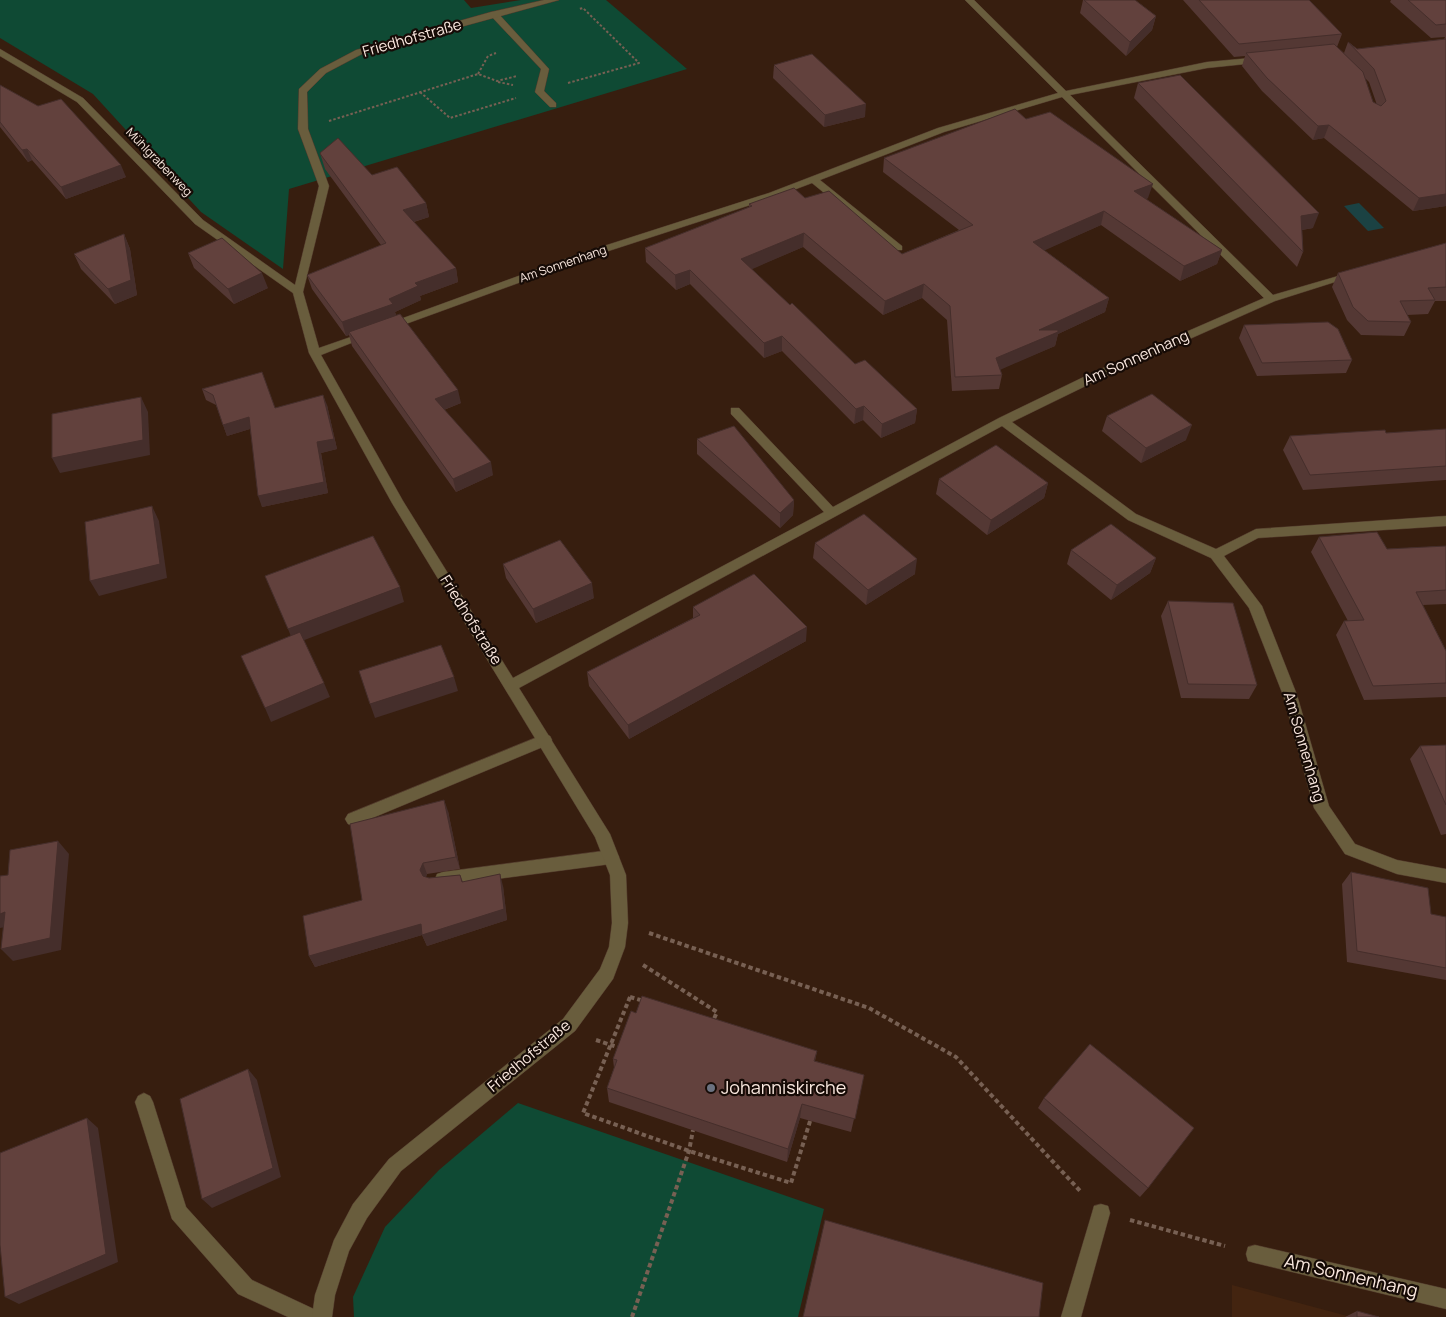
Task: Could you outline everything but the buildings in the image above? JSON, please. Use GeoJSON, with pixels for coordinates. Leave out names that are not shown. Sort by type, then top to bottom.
{"type":"FeatureCollection","features":[{"type":"Feature","properties":{"kind":"street","name":"Friedhofstraße"},"geometry":{"type":"LineString","coordinates":[[322,1317],[325,1296],[341,1247],[360,1211],[389,1172],[395,1165],[569,1025],[607,974],[617,947],[620,923],[618,875],[602,834],[398,503],[315,354],[298,292],[324,186],[303,129],[302,91],[323,71],[359,52],[494,14],[556,0]]}},
{"type":"Feature","properties":{"kind":"street"},"geometry":{"type":"LineString","coordinates":[[969,0],[1271,299]]}},
{"type":"Feature","properties":{"kind":"street"},"geometry":{"type":"LineString","coordinates":[[494,14],[545,69],[539,92],[553,105]]}},
{"type":"Feature","properties":{"kind":"street","name":"Mühlgrabenweg"},"geometry":{"type":"LineString","coordinates":[[0,52],[80,100],[133,152],[199,222],[298,292]]}},
{"type":"Feature","properties":{"kind":"street","name":"Am Sonnenhang"},"geometry":{"type":"LineString","coordinates":[[315,354],[583,256],[814,180],[941,130],[1063,94],[1207,65],[1274,58]]}},
{"type":"Feature","properties":{"kind":"street"},"geometry":{"type":"LineString","coordinates":[[814,180],[898,248]]}},
{"type":"Feature","properties":{"kind":"street","name":"Am Sonnenhang"},"geometry":{"type":"LineString","coordinates":[[512,686],[1003,421],[1098,375],[1271,299],[1362,273]]}},
{"type":"Feature","properties":{"kind":"street"},"geometry":{"type":"LineString","coordinates":[[735,411],[832,513]]}},
{"type":"Feature","properties":{"kind":"street","name":"Am Sonnenhang"},"geometry":{"type":"LineString","coordinates":[[1003,421],[1132,517],[1216,555],[1254,606],[1290,696],[1322,808],[1344,840],[1350,848],[1397,867],[1446,876]]}},
{"type":"Feature","properties":{"kind":"street"},"geometry":{"type":"LineString","coordinates":[[1216,555],[1256,534],[1446,522]]}},
{"type":"Feature","properties":{"kind":"street"},"geometry":{"type":"LineString","coordinates":[[353,818],[545,740]]}},
{"type":"Feature","properties":{"kind":"street"},"geometry":{"type":"LineString","coordinates":[[434,880],[611,857]]}},
{"type":"Feature","properties":{"kind":"street"},"geometry":{"type":"LineString","coordinates":[[144,1102],[179,1212],[244,1287],[309,1317]]}},
{"type":"Feature","properties":{"kind":"street"},"geometry":{"type":"LineString","coordinates":[[1071,1317],[1101,1213]]}},
{"type":"Feature","properties":{"kind":"street","name":"Am Sonnenhang"},"geometry":{"type":"LineString","coordinates":[[1255,1254],[1446,1299]]}},
{"type":"Feature","properties":{"kind":"path"},"geometry":{"type":"LineString","coordinates":[[303,129],[478,74],[497,81],[545,69]]}},
{"type":"Feature","properties":{"kind":"path"},"geometry":{"type":"LineString","coordinates":[[620,923],[869,1008],[956,1057],[1101,1213],[1255,1254]]}},
{"type":"Feature","properties":{"kind":"path"},"geometry":{"type":"LineString","coordinates":[[644,966],[717,1012],[714,1021],[705,1018]]}},
{"type":"Feature","properties":{"kind":"path"},"geometry":{"type":"LineString","coordinates":[[649,1002],[630,997],[612,1046],[583,1113],[690,1151],[791,1183],[809,1114],[819,1115]]}},
{"type":"Feature","properties":{"kind":"path"},"geometry":{"type":"LineString","coordinates":[[612,1046],[625,1049]]}},
{"type":"Feature","properties":{"kind":"path"},"geometry":{"type":"LineString","coordinates":[[632,1317],[690,1151],[693,1130]]}},
{"type":"Feature","properties":{"kind":"shaded area"},"geometry":{"type":"Polygon","coordinates":[[[1232,1285],[1351,1317],[1232,1317],[1232,1285]]]}},
{"type":"Feature","properties":{"kind":"green space"},"geometry":{"type":"Polygon","coordinates":[[[0,0],[464,0],[471,8],[521,0],[606,0],[687,69],[289,189],[283,269],[201,212],[93,94],[0,38],[0,0]]]}},
{"type":"Feature","properties":{"kind":"green space"},"geometry":{"type":"Polygon","coordinates":[[[518,1103],[824,1209],[798,1317],[354,1317],[353,1297],[385,1227],[439,1170],[518,1103]]]}},
{"type":"Feature","properties":{"kind":"water"},"geometry":{"type":"Polygon","coordinates":[[[1359,203],[1384,228],[1368,231],[1344,206],[1359,203]]]}},
{"type":"Feature","properties":{"kind":"place","name":"Johanniskirche"},"geometry":{"type":"Point","coordinates":[711,1088]}}]}
